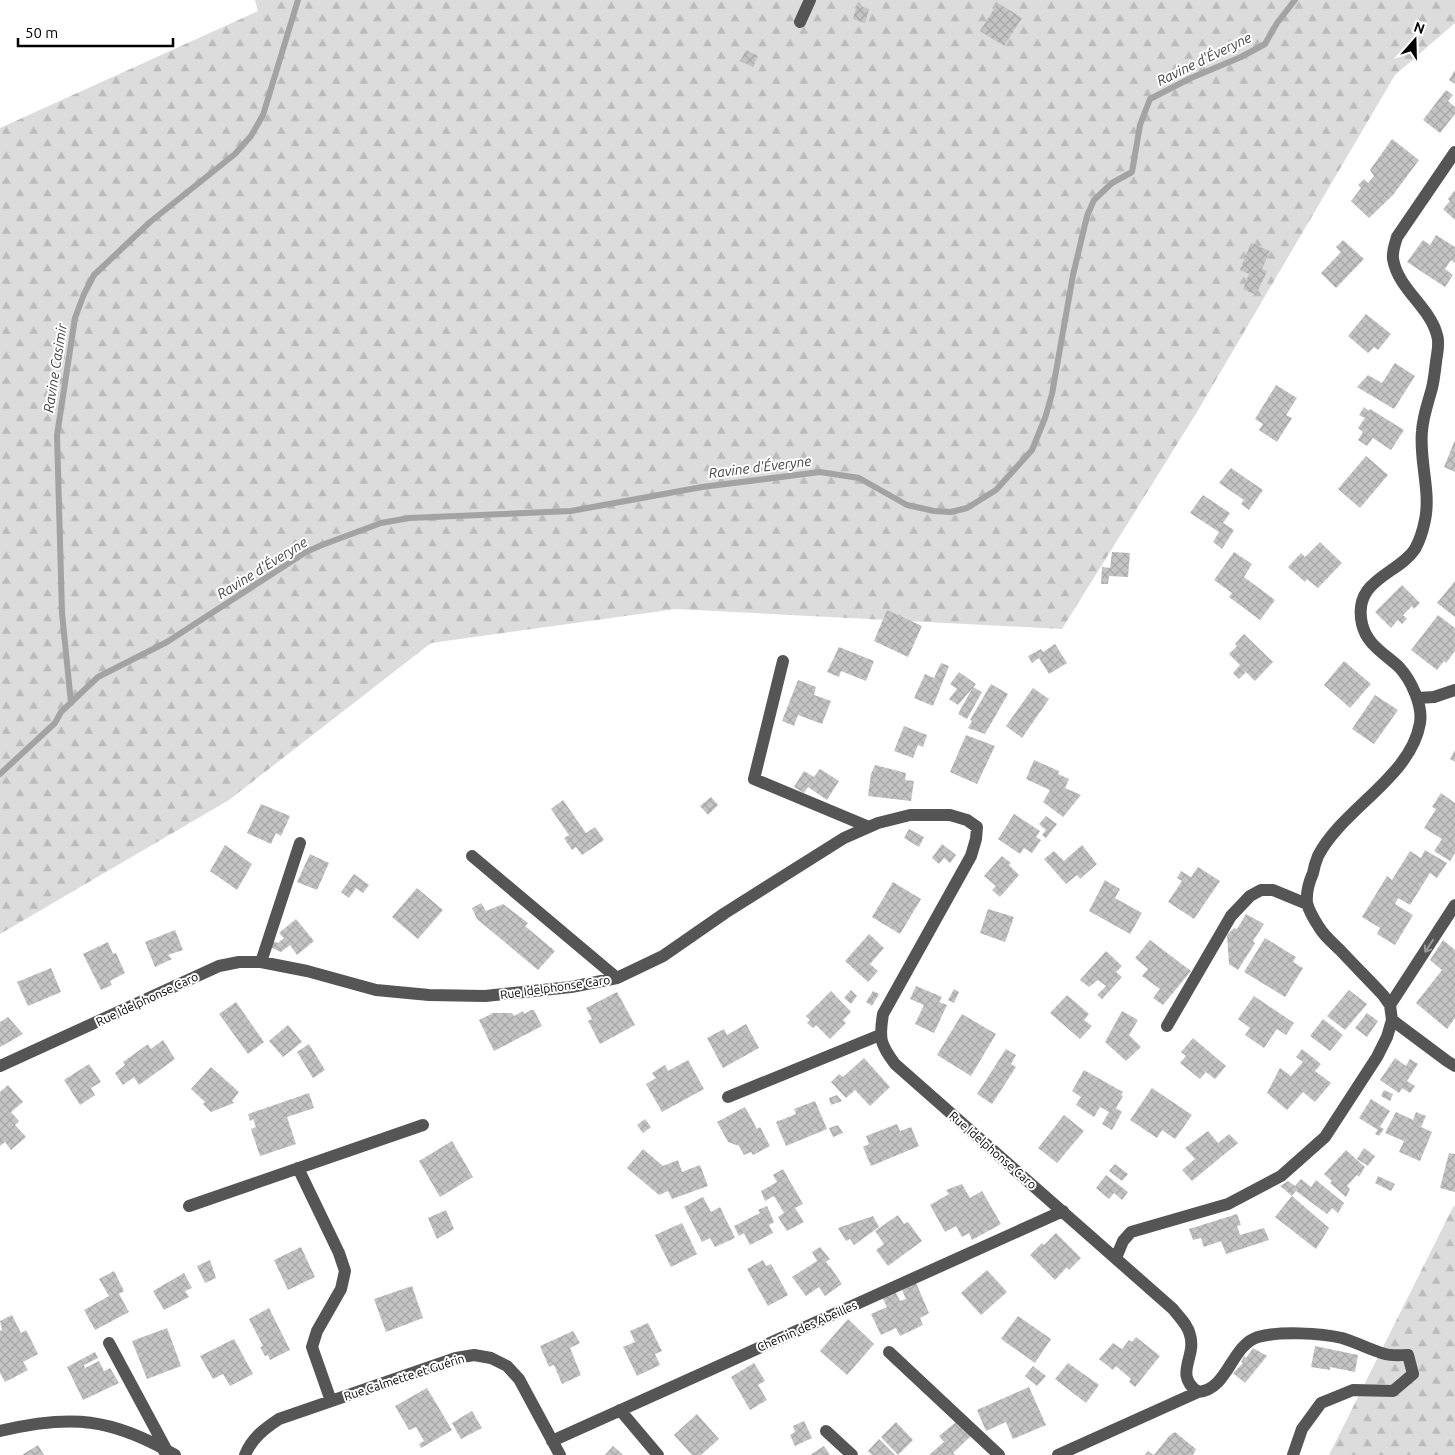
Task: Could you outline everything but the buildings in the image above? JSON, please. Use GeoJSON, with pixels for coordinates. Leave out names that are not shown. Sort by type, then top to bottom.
{"type":"FeatureCollection","features":[{"type":"Feature","properties":{"kind":"street"},"geometry":{"type":"LineString","coordinates":[[800,22],[810,0]]}},
{"type":"Feature","properties":{"kind":"street"},"geometry":{"type":"LineString","coordinates":[[1116,1258],[1123,1241],[1131,1232],[1228,1204],[1281,1176],[1325,1137],[1377,1056],[1387,1037],[1392,1020],[1390,1005],[1383,995],[1320,929],[1307,904],[1308,885],[1319,855],[1338,828],[1402,764],[1420,723],[1418,698],[1400,669],[1371,643],[1365,634],[1362,608],[1365,594],[1380,576],[1414,551],[1422,535],[1426,516],[1425,485],[1421,455],[1422,432],[1433,380],[1438,345],[1437,335],[1424,311],[1401,278],[1393,258],[1397,237],[1455,152]]}},
{"type":"Feature","properties":{"kind":"street"},"geometry":{"type":"LineString","coordinates":[[783,661],[754,779],[869,827]]}},
{"type":"Feature","properties":{"kind":"street"},"geometry":{"type":"LineString","coordinates":[[1418,698],[1434,697],[1455,690]]}},
{"type":"Feature","properties":{"kind":"street","name":"Rue Idelphonse Caro"},"geometry":{"type":"LineString","coordinates":[[0,1066],[219,966],[239,962],[261,962],[306,971],[376,990],[429,995],[485,996],[571,987],[617,978],[663,956],[733,908],[844,838],[878,823],[910,815],[950,815],[967,820],[977,827],[976,839],[971,856],[882,1014],[880,1035],[886,1051],[896,1064],[1173,1309],[1184,1322],[1190,1335],[1192,1348],[1186,1368],[1186,1376],[1189,1383],[1198,1392]]}},
{"type":"Feature","properties":{"kind":"street"},"geometry":{"type":"LineString","coordinates":[[261,962],[300,843]]}},
{"type":"Feature","properties":{"kind":"street"},"geometry":{"type":"LineString","coordinates":[[472,856],[617,978]]}},
{"type":"Feature","properties":{"kind":"street"},"geometry":{"type":"LineString","coordinates":[[1166,1026],[1231,916],[1250,896],[1261,890],[1273,890],[1307,904]]}},
{"type":"Feature","properties":{"kind":"street"},"geometry":{"type":"LineString","coordinates":[[1390,1005],[1455,905]]}},
{"type":"Feature","properties":{"kind":"street"},"geometry":{"type":"LineString","coordinates":[[1392,1020],[1455,1066]]}},
{"type":"Feature","properties":{"kind":"street"},"geometry":{"type":"LineString","coordinates":[[728,1097],[880,1035]]}},
{"type":"Feature","properties":{"kind":"street"},"geometry":{"type":"LineString","coordinates":[[189,1206],[423,1125]]}},
{"type":"Feature","properties":{"kind":"street"},"geometry":{"type":"LineString","coordinates":[[298,1168],[339,1254],[345,1271],[341,1289],[317,1331],[312,1347],[331,1401]]}},
{"type":"Feature","properties":{"kind":"street","name":"Chemin des Abeilles"},"geometry":{"type":"LineString","coordinates":[[552,1441],[1063,1211]]}},
{"type":"Feature","properties":{"kind":"street"},"geometry":{"type":"LineString","coordinates":[[1058,1455],[1198,1392],[1210,1389],[1221,1378],[1243,1347],[1255,1338],[1269,1334],[1295,1333],[1341,1338],[1387,1355],[1408,1355],[1412,1374],[1393,1391],[1353,1390],[1321,1403],[1302,1429],[1293,1455]]}},
{"type":"Feature","properties":{"kind":"street"},"geometry":{"type":"LineString","coordinates":[[109,1343],[167,1453]]}},
{"type":"Feature","properties":{"kind":"street"},"geometry":{"type":"LineString","coordinates":[[889,1352],[999,1455]]}},
{"type":"Feature","properties":{"kind":"street","name":"Rue Calmette et Guérin"},"geometry":{"type":"LineString","coordinates":[[244,1455],[261,1430],[279,1418],[456,1358],[474,1355],[491,1358],[507,1366],[519,1379],[560,1455]]}},
{"type":"Feature","properties":{"kind":"street"},"geometry":{"type":"LineString","coordinates":[[620,1410],[658,1455]]}},
{"type":"Feature","properties":{"kind":"street"},"geometry":{"type":"LineString","coordinates":[[0,1431],[23,1425],[61,1420],[92,1422],[130,1432],[167,1453]]}},
{"type":"Feature","properties":{"kind":"street"},"geometry":{"type":"LineString","coordinates":[[826,1431],[852,1455]]}},
{"type":"Feature","properties":{"kind":"green space"},"geometry":{"type":"Polygon","coordinates":[[[255,0],[1455,0],[1455,23],[1395,75],[1197,412],[1062,629],[676,609],[431,643],[229,800],[0,934],[0,128],[258,11],[255,0]]]}},
{"type":"Feature","properties":{"kind":"green space"},"geometry":{"type":"Polygon","coordinates":[[[1454,1205],[1455,1455],[1329,1455],[1454,1205]]]}},
{"type":"Feature","properties":{"kind":"waterway","name":"Ravine Casimir"},"geometry":{"type":"LineString","coordinates":[[71,703],[62,613],[57,435],[75,318],[94,275],[150,222],[235,154],[251,136],[263,115],[298,0]]}},
{"type":"Feature","properties":{"kind":"waterway","name":"Ravine d'Éveryne"},"geometry":{"type":"LineString","coordinates":[[0,774],[55,723],[61,712],[98,677],[167,642],[306,552],[381,523],[409,518],[571,511],[702,487],[820,472],[859,478],[907,505],[934,511],[951,512],[967,508],[996,490],[1032,450],[1052,394],[1073,275],[1087,216],[1094,200],[1112,183],[1132,172],[1140,125],[1150,99],[1265,44],[1277,23],[1295,0]]}}]}
